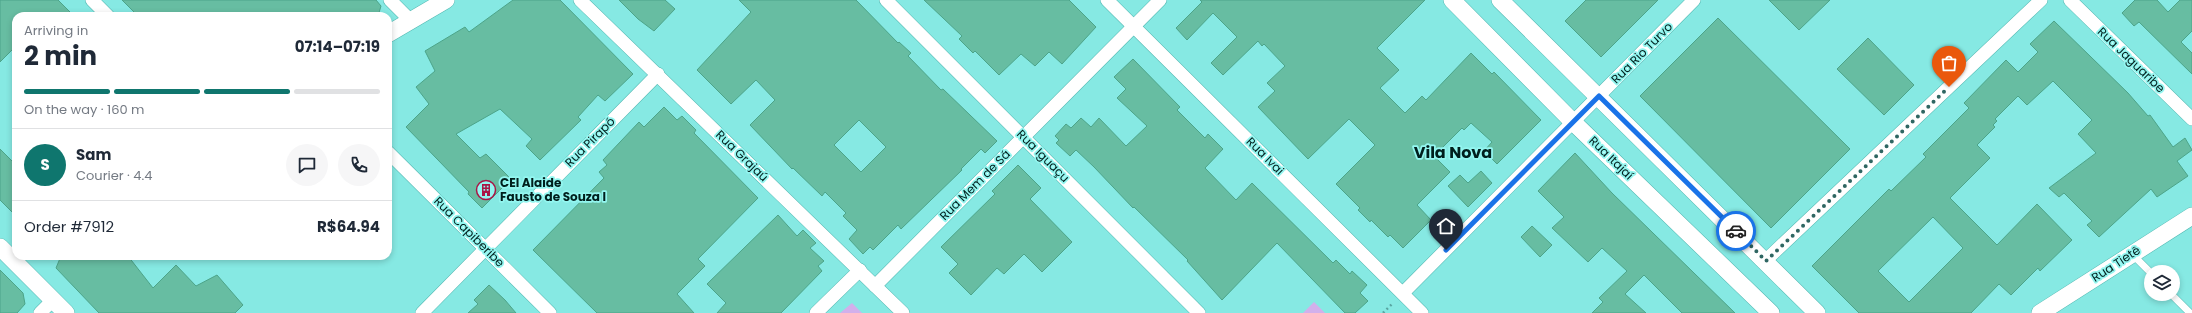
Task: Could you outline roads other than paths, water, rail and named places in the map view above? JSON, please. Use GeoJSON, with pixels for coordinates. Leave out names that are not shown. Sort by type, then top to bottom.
{"type":"FeatureCollection","features":[{"type":"Feature","properties":{"kind":"street"},"geometry":{"type":"LineString","coordinates":[[92,0],[104,12]]}},
{"type":"Feature","properties":{"kind":"street"},"geometry":{"type":"LineString","coordinates":[[390,0],[411,21]]}},
{"type":"Feature","properties":{"kind":"street"},"geometry":{"type":"LineString","coordinates":[[392,32],[446,0]]}},
{"type":"Feature","properties":{"kind":"street","name":"Rua Grajaú"},"geometry":{"type":"LineString","coordinates":[[580,0],[860,270],[902,313]]}},
{"type":"Feature","properties":{"kind":"street","name":"Rua Iguaçu"},"geometry":{"type":"LineString","coordinates":[[886,0],[1199,313]]}},
{"type":"Feature","properties":{"kind":"street","name":"Rua Ivai"},"geometry":{"type":"LineString","coordinates":[[1107,0],[1422,313]]}},
{"type":"Feature","properties":{"kind":"street","name":"Rua Mem de Sá"},"geometry":{"type":"LineString","coordinates":[[875,286],[1160,0]]}},
{"type":"Feature","properties":{"kind":"street","name":"Rua Itajaí"},"geometry":{"type":"LineString","coordinates":[[1452,0],[1573,122],[1771,313]]}},
{"type":"Feature","properties":{"kind":"street"},"geometry":{"type":"LineString","coordinates":[[1500,0],[1599,96],[1817,313]]}},
{"type":"Feature","properties":{"kind":"street","name":"Rua Rio Turvo"},"geometry":{"type":"LineString","coordinates":[[1403,293],[1694,0]]}},
{"type":"Feature","properties":{"kind":"street"},"geometry":{"type":"LineString","coordinates":[[1766,261],[2040,0]]}},
{"type":"Feature","properties":{"kind":"street","name":"Rua Jaguaribe"},"geometry":{"type":"LineString","coordinates":[[2070,0],[2192,119]]}},
{"type":"Feature","properties":{"kind":"street","name":"Rua Pirapó"},"geometry":{"type":"LineString","coordinates":[[422,313],[658,74]]}},
{"type":"Feature","properties":{"kind":"street","name":"Rua Capiberibe"},"geometry":{"type":"LineString","coordinates":[[392,156],[550,313]]}},
{"type":"Feature","properties":{"kind":"street","name":"Rua Tietê"},"geometry":{"type":"LineString","coordinates":[[2040,313],[2192,216]]}},
{"type":"Feature","properties":{"kind":"street"},"geometry":{"type":"LineString","coordinates":[[16,260],[66,313]]}},
{"type":"Feature","properties":{"kind":"street"},"geometry":{"type":"LineString","coordinates":[[816,313],[860,270]]}},
{"type":"Feature","properties":{"kind":"street"},"geometry":{"type":"LineString","coordinates":[[40,313],[53,300]]}},
{"type":"Feature","properties":{"kind":"lane"},"geometry":{"type":"LineString","coordinates":[[2132,254],[2144,266]]}},
{"type":"Feature","properties":{"kind":"lane"},"geometry":{"type":"LineString","coordinates":[[2178,301],[2190,313]]}},
{"type":"Feature","properties":{"kind":"place","name":"CEI Alaide Fausto de Souza I"},"geometry":{"type":"Point","coordinates":[486,190]}},
{"type":"Feature","properties":{"kind":"district","name":"Vila Nova"},"geometry":{"type":"Point","coordinates":[1453,152]}}]}
